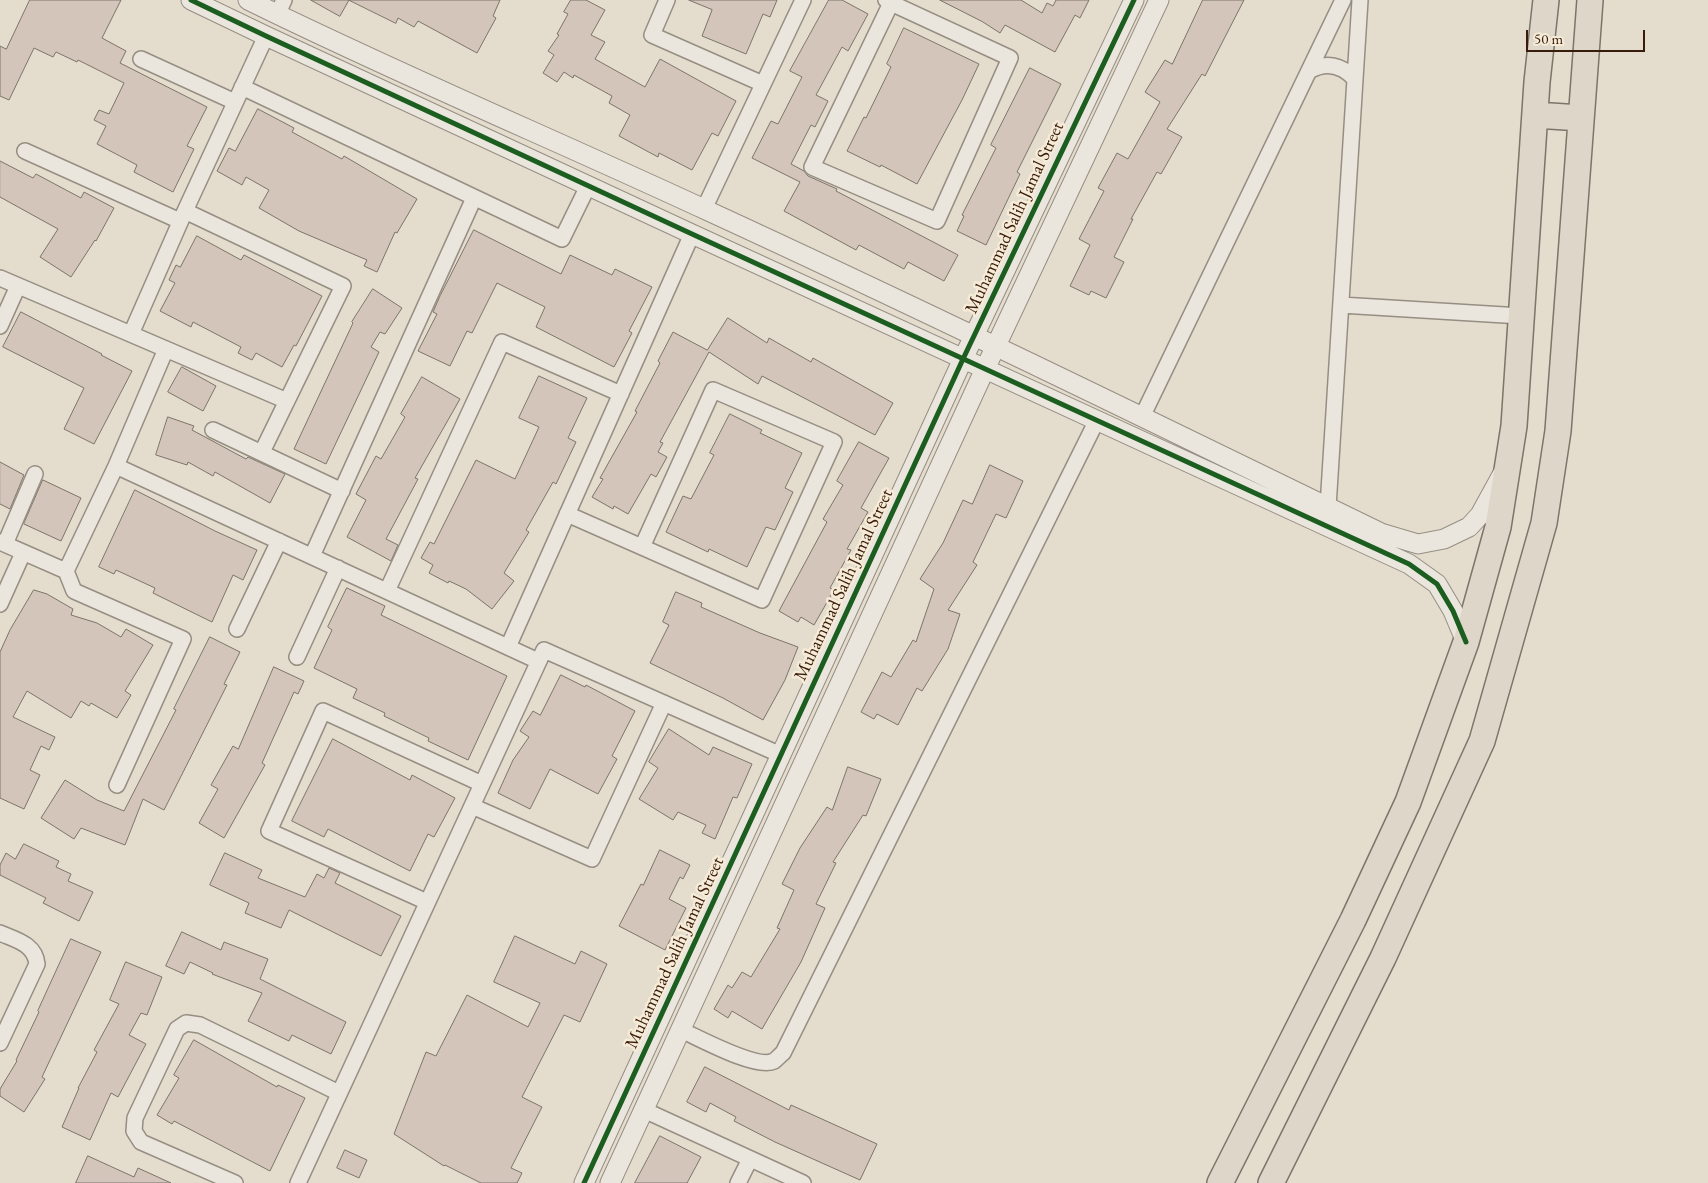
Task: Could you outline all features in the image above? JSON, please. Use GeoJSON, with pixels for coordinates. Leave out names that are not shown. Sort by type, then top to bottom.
{"type":"FeatureCollection","features":[{"type":"Feature","properties":{"kind":"main road"},"geometry":{"type":"LineString","coordinates":[[1220,1183],[1348,929],[1408,802],[1466,642],[1498,527],[1514,426],[1535,115],[1546,0]]}},
{"type":"Feature","properties":{"kind":"main road"},"geometry":{"type":"LineString","coordinates":[[1271,1183],[1382,958],[1482,741],[1544,523],[1558,431],[1590,0]]}},
{"type":"Feature","properties":{"kind":"main road"},"geometry":{"type":"LineString","coordinates":[[1535,115],[1581,118]]}},
{"type":"Feature","properties":{"kind":"street"},"geometry":{"type":"LineString","coordinates":[[191,0],[588,186],[1409,564],[1437,584],[1453,611],[1466,642]]}},
{"type":"Feature","properties":{"kind":"street"},"geometry":{"type":"LineString","coordinates":[[248,0],[281,7],[496,116],[704,209],[996,346],[1382,533],[1418,544],[1444,539],[1469,527],[1480,514],[1508,463]]}},
{"type":"Feature","properties":{"kind":"street"},"geometry":{"type":"LineString","coordinates":[[667,0],[652,34],[764,84]]}},
{"type":"Feature","properties":{"kind":"street"},"geometry":{"type":"LineString","coordinates":[[704,209],[803,0]]}},
{"type":"Feature","properties":{"kind":"street","name":"Muhammad Salih Jamal Street"},"geometry":{"type":"LineString","coordinates":[[584,1183],[963,359],[1134,0]]}},
{"type":"Feature","properties":{"kind":"street","name":"Muhammad Salih Jamal Street"},"geometry":{"type":"LineString","coordinates":[[610,1183],[985,369],[1159,0]]}},
{"type":"Feature","properties":{"kind":"street"},"geometry":{"type":"LineString","coordinates":[[1142,417],[1343,0]]}},
{"type":"Feature","properties":{"kind":"street"},"geometry":{"type":"LineString","coordinates":[[1328,507],[1360,0]]}},
{"type":"Feature","properties":{"kind":"street"},"geometry":{"type":"LineString","coordinates":[[888,1],[1010,58],[937,221],[812,167],[888,1]]}},
{"type":"Feature","properties":{"kind":"street"},"geometry":{"type":"LineString","coordinates":[[131,334],[266,36]]}},
{"type":"Feature","properties":{"kind":"street"},"geometry":{"type":"LineString","coordinates":[[141,59],[235,102]]}},
{"type":"Feature","properties":{"kind":"street"},"geometry":{"type":"LineString","coordinates":[[1309,71],[1315,67],[1330,65],[1344,70],[1355,79]]}},
{"type":"Feature","properties":{"kind":"street"},"geometry":{"type":"LineString","coordinates":[[242,87],[562,239],[588,186]]}},
{"type":"Feature","properties":{"kind":"street"},"geometry":{"type":"LineString","coordinates":[[25,151],[183,216],[343,286],[262,452]]}},
{"type":"Feature","properties":{"kind":"street"},"geometry":{"type":"LineString","coordinates":[[312,556],[474,198]]}},
{"type":"Feature","properties":{"kind":"street"},"geometry":{"type":"LineString","coordinates":[[508,647],[692,234]]}},
{"type":"Feature","properties":{"kind":"street"},"geometry":{"type":"LineString","coordinates":[[0,278],[287,401]]}},
{"type":"Feature","properties":{"kind":"street"},"geometry":{"type":"LineString","coordinates":[[0,326],[18,286]]}},
{"type":"Feature","properties":{"kind":"street"},"geometry":{"type":"LineString","coordinates":[[1341,305],[1521,316]]}},
{"type":"Feature","properties":{"kind":"street"},"geometry":{"type":"LineString","coordinates":[[387,591],[502,342],[621,394]]}},
{"type":"Feature","properties":{"kind":"street"},"geometry":{"type":"LineString","coordinates":[[66,571],[116,466],[166,349]]}},
{"type":"Feature","properties":{"kind":"street"},"geometry":{"type":"LineString","coordinates":[[567,514],[762,600],[834,442],[713,390],[642,547]]}},
{"type":"Feature","properties":{"kind":"street"},"geometry":{"type":"LineString","coordinates":[[681,1030],[748,1060],[764,1063],[773,1062],[783,1053],[1097,420]]}},
{"type":"Feature","properties":{"kind":"street"},"geometry":{"type":"LineString","coordinates":[[213,430],[342,491]]}},
{"type":"Feature","properties":{"kind":"street"},"geometry":{"type":"LineString","coordinates":[[116,466],[538,661]]}},
{"type":"Feature","properties":{"kind":"street"},"geometry":{"type":"LineString","coordinates":[[35,474],[2,543],[66,571],[74,591],[183,639],[117,785]]}},
{"type":"Feature","properties":{"kind":"street"},"geometry":{"type":"LineString","coordinates":[[237,629],[279,541]]}},
{"type":"Feature","properties":{"kind":"street"},"geometry":{"type":"LineString","coordinates":[[0,604],[23,553]]}},
{"type":"Feature","properties":{"kind":"street"},"geometry":{"type":"LineString","coordinates":[[297,657],[338,568]]}},
{"type":"Feature","properties":{"kind":"street"},"geometry":{"type":"LineString","coordinates":[[298,1183],[544,650],[781,755]]}},
{"type":"Feature","properties":{"kind":"street"},"geometry":{"type":"LineString","coordinates":[[472,806],[592,859],[664,703]]}},
{"type":"Feature","properties":{"kind":"street"},"geometry":{"type":"LineString","coordinates":[[427,902],[269,832],[323,711],[482,784]]}},
{"type":"Feature","properties":{"kind":"street"},"geometry":{"type":"LineString","coordinates":[[0,932],[31,947],[36,955],[37,964],[0,1043]]}},
{"type":"Feature","properties":{"kind":"street"},"geometry":{"type":"LineString","coordinates":[[235,1183],[140,1142],[134,1131],[135,1118],[177,1029],[186,1023],[200,1025],[339,1093]]}},
{"type":"Feature","properties":{"kind":"street"},"geometry":{"type":"LineString","coordinates":[[644,1110],[803,1183]]}},
{"type":"Feature","properties":{"kind":"street"},"geometry":{"type":"LineString","coordinates":[[738,1183],[750,1159]]}},
{"type":"Feature","properties":{"kind":"building"},"geometry":{"type":"Polygon","coordinates":[[[30,0],[121,0],[102,38],[126,51],[120,63],[207,107],[187,146],[194,149],[173,192],[134,172],[137,165],[97,144],[106,126],[94,120],[99,110],[109,114],[124,83],[78,60],[77,62],[56,52],[53,57],[34,48],[9,100],[0,96],[0,46],[6,49],[30,0]]]}},
{"type":"Feature","properties":{"kind":"building"},"geometry":{"type":"Polygon","coordinates":[[[311,0],[349,0],[340,16],[311,0]]]}},
{"type":"Feature","properties":{"kind":"building"},"geometry":{"type":"Polygon","coordinates":[[[349,0],[500,0],[493,16],[496,18],[477,53],[418,21],[414,27],[398,18],[396,23],[349,0]]]}},
{"type":"Feature","properties":{"kind":"building"},"geometry":{"type":"Polygon","coordinates":[[[571,0],[586,0],[605,10],[591,35],[605,42],[595,59],[645,87],[660,59],[736,101],[718,136],[712,133],[692,170],[659,153],[658,157],[619,136],[630,115],[609,103],[612,96],[574,75],[573,78],[564,72],[557,82],[543,73],[554,55],[548,51],[559,35],[557,34],[568,14],[564,12],[571,0]]]}},
{"type":"Feature","properties":{"kind":"building"},"geometry":{"type":"Polygon","coordinates":[[[689,0],[777,0],[770,17],[763,14],[746,54],[702,36],[712,10],[689,0]]]}},
{"type":"Feature","properties":{"kind":"building"},"geometry":{"type":"Polygon","coordinates":[[[829,0],[842,0],[868,14],[848,51],[842,47],[816,95],[828,101],[815,127],[811,125],[791,164],[804,171],[808,176],[837,189],[836,191],[958,255],[944,281],[908,262],[904,269],[859,245],[856,250],[784,211],[800,182],[752,158],[771,121],[778,124],[802,77],[790,71],[829,0]]]}},
{"type":"Feature","properties":{"kind":"building"},"geometry":{"type":"Polygon","coordinates":[[[940,0],[1021,0],[1042,13],[1047,3],[1053,6],[1056,0],[1089,0],[1080,18],[1075,15],[1055,52],[1005,25],[1000,33],[940,0]]]}},
{"type":"Feature","properties":{"kind":"building"},"geometry":{"type":"Polygon","coordinates":[[[1203,0],[1244,0],[1205,76],[1202,74],[1167,129],[1182,137],[1161,174],[1157,172],[1131,219],[1133,219],[1114,257],[1124,262],[1106,298],[1091,291],[1089,295],[1070,286],[1090,245],[1079,239],[1104,191],[1098,188],[1117,153],[1128,159],[1160,102],[1145,92],[1165,60],[1172,64],[1203,0]]]}},
{"type":"Feature","properties":{"kind":"building"},"geometry":{"type":"Polygon","coordinates":[[[904,28],[979,64],[917,184],[881,165],[880,167],[847,151],[864,117],[866,118],[891,67],[887,64],[904,28]]]}},
{"type":"Feature","properties":{"kind":"building"},"geometry":{"type":"Polygon","coordinates":[[[1030,68],[1061,84],[1017,172],[1020,174],[986,245],[957,231],[964,216],[962,215],[996,148],[991,145],[1030,68]]]}},
{"type":"Feature","properties":{"kind":"building"},"geometry":{"type":"Polygon","coordinates":[[[258,109],[294,128],[292,132],[342,159],[344,156],[417,199],[397,233],[395,232],[377,272],[364,266],[367,260],[299,231],[259,208],[269,190],[246,177],[242,185],[217,171],[229,148],[235,151],[258,109]]]}},
{"type":"Feature","properties":{"kind":"building"},"geometry":{"type":"Polygon","coordinates":[[[0,161],[33,178],[36,174],[81,198],[84,192],[114,208],[96,241],[71,277],[40,257],[58,229],[0,197],[0,161]]]}},
{"type":"Feature","properties":{"kind":"building"},"geometry":{"type":"Polygon","coordinates":[[[474,230],[561,274],[570,255],[612,275],[615,269],[652,287],[629,331],[632,333],[614,367],[536,327],[545,307],[497,283],[472,333],[467,331],[450,366],[418,351],[437,314],[433,312],[440,296],[474,230]]]}},
{"type":"Feature","properties":{"kind":"building"},"geometry":{"type":"Polygon","coordinates":[[[197,236],[241,260],[244,255],[322,296],[296,346],[294,345],[282,367],[256,353],[252,360],[238,353],[241,347],[193,322],[191,327],[160,311],[175,283],[169,280],[176,265],[180,267],[197,236]]]}},
{"type":"Feature","properties":{"kind":"building"},"geometry":{"type":"Polygon","coordinates":[[[373,289],[402,308],[385,334],[380,332],[371,347],[379,352],[326,464],[294,449],[352,322],[373,289]]]}},
{"type":"Feature","properties":{"kind":"building"},"geometry":{"type":"Polygon","coordinates":[[[21,312],[132,371],[94,444],[64,429],[84,388],[3,347],[21,312]]]}},
{"type":"Feature","properties":{"kind":"building"},"geometry":{"type":"Polygon","coordinates":[[[728,318],[767,343],[769,338],[811,362],[813,358],[893,403],[875,435],[762,376],[758,384],[709,352],[660,442],[663,443],[658,452],[667,457],[656,477],[651,474],[628,514],[614,506],[613,509],[592,497],[603,479],[600,478],[637,412],[635,411],[660,363],[658,361],[673,332],[707,350],[728,318]]]}},
{"type":"Feature","properties":{"kind":"building"},"geometry":{"type":"Polygon","coordinates":[[[182,367],[216,386],[203,411],[168,392],[182,367]]]}},
{"type":"Feature","properties":{"kind":"building"},"geometry":{"type":"Polygon","coordinates":[[[539,376],[587,398],[568,438],[576,442],[556,484],[553,482],[526,530],[529,532],[504,573],[514,581],[492,609],[466,589],[449,581],[448,583],[429,573],[433,565],[421,558],[430,542],[434,544],[476,460],[515,479],[539,427],[519,418],[539,376]]]}},
{"type":"Feature","properties":{"kind":"building"},"geometry":{"type":"Polygon","coordinates":[[[422,377],[460,399],[415,478],[418,479],[386,539],[398,545],[391,561],[347,537],[366,500],[356,494],[376,456],[381,459],[405,417],[401,414],[422,377]]]}},
{"type":"Feature","properties":{"kind":"building"},"geometry":{"type":"Polygon","coordinates":[[[730,414],[762,430],[760,433],[802,453],[785,488],[793,492],[775,530],[766,527],[747,567],[709,549],[708,552],[666,532],[683,496],[691,499],[714,455],[710,453],[730,414]]]}},
{"type":"Feature","properties":{"kind":"building"},"geometry":{"type":"Polygon","coordinates":[[[168,417],[194,426],[192,430],[246,459],[248,457],[285,474],[270,503],[215,472],[213,476],[188,462],[187,465],[156,455],[168,417]]]}},
{"type":"Feature","properties":{"kind":"building"},"geometry":{"type":"Polygon","coordinates":[[[859,442],[889,458],[861,508],[868,512],[847,549],[851,550],[830,588],[834,590],[814,625],[801,617],[798,622],[779,611],[827,522],[823,519],[843,485],[837,481],[859,442]]]}},
{"type":"Feature","properties":{"kind":"building"},"geometry":{"type":"Polygon","coordinates":[[[0,462],[24,475],[10,509],[0,504],[0,462]]]}},
{"type":"Feature","properties":{"kind":"building"},"geometry":{"type":"Polygon","coordinates":[[[990,465],[1023,481],[1006,518],[996,514],[973,562],[977,565],[948,610],[960,614],[948,649],[922,691],[917,688],[898,725],[877,714],[874,719],[861,712],[882,672],[891,677],[913,640],[916,642],[934,589],[920,579],[943,543],[963,500],[972,504],[990,465]]]}},
{"type":"Feature","properties":{"kind":"building"},"geometry":{"type":"Polygon","coordinates":[[[43,480],[81,498],[61,541],[24,524],[43,480]]]}},
{"type":"Feature","properties":{"kind":"building"},"geometry":{"type":"Polygon","coordinates":[[[135,490],[257,550],[243,580],[233,575],[212,622],[153,593],[155,588],[116,570],[114,574],[99,567],[135,490]]]}},
{"type":"Feature","properties":{"kind":"building"},"geometry":{"type":"Polygon","coordinates":[[[347,588],[385,606],[381,615],[507,676],[468,760],[428,741],[429,738],[384,716],[385,713],[353,698],[357,689],[314,668],[332,630],[328,627],[347,588]]]}},
{"type":"Feature","properties":{"kind":"building"},"geometry":{"type":"Polygon","coordinates":[[[34,590],[47,594],[73,609],[71,615],[97,623],[121,637],[126,629],[153,645],[125,691],[131,695],[117,718],[91,703],[89,706],[81,701],[71,718],[27,691],[13,717],[55,737],[49,750],[41,746],[30,770],[40,775],[24,809],[0,798],[0,652],[10,630],[34,590]]]}},
{"type":"Feature","properties":{"kind":"building"},"geometry":{"type":"Polygon","coordinates":[[[676,592],[702,603],[701,607],[760,633],[798,647],[785,680],[763,720],[723,698],[650,663],[669,625],[663,622],[676,592]]]}},
{"type":"Feature","properties":{"kind":"building"},"geometry":{"type":"Polygon","coordinates":[[[210,637],[240,652],[224,684],[227,685],[164,810],[143,799],[125,845],[81,828],[74,839],[41,818],[65,780],[97,800],[124,811],[176,710],[174,709],[210,637]]]}},
{"type":"Feature","properties":{"kind":"building"},"geometry":{"type":"Polygon","coordinates":[[[274,667],[304,681],[298,694],[294,692],[262,763],[265,765],[224,838],[199,823],[218,789],[211,785],[233,746],[238,749],[274,667]]]}},
{"type":"Feature","properties":{"kind":"building"},"geometry":{"type":"Polygon","coordinates":[[[561,675],[585,687],[586,685],[635,711],[612,756],[617,759],[598,794],[550,769],[530,809],[498,793],[513,760],[529,737],[520,731],[533,711],[540,715],[561,675]]]}},
{"type":"Feature","properties":{"kind":"building"},"geometry":{"type":"Polygon","coordinates":[[[669,729],[709,755],[713,747],[752,764],[737,798],[733,797],[715,839],[702,833],[706,825],[678,812],[673,820],[639,799],[658,768],[649,762],[669,729]]]}},
{"type":"Feature","properties":{"kind":"building"},"geometry":{"type":"Polygon","coordinates":[[[333,739],[410,780],[412,775],[455,798],[434,837],[428,834],[410,871],[328,829],[324,837],[292,821],[333,739]]]}},
{"type":"Feature","properties":{"kind":"building"},"geometry":{"type":"Polygon","coordinates":[[[848,767],[881,779],[866,816],[863,815],[833,862],[836,863],[816,904],[825,908],[801,962],[762,1029],[732,1011],[728,1018],[714,1009],[728,985],[732,988],[742,972],[751,977],[780,929],[777,928],[794,890],[782,884],[800,848],[827,807],[832,810],[848,767]]]}},
{"type":"Feature","properties":{"kind":"building"},"geometry":{"type":"Polygon","coordinates":[[[24,844],[59,861],[56,867],[71,874],[68,881],[93,892],[79,921],[43,903],[46,898],[0,875],[0,865],[6,853],[15,859],[24,844]]]}},
{"type":"Feature","properties":{"kind":"building"},"geometry":{"type":"Polygon","coordinates":[[[660,850],[690,865],[683,879],[680,877],[669,899],[686,908],[665,950],[619,926],[641,884],[643,885],[660,850]]]}},
{"type":"Feature","properties":{"kind":"building"},"geometry":{"type":"Polygon","coordinates":[[[225,853],[262,870],[258,878],[305,897],[317,874],[324,878],[329,868],[340,873],[335,883],[401,916],[381,956],[289,910],[281,928],[245,913],[249,903],[210,885],[225,853]]]}},
{"type":"Feature","properties":{"kind":"building"},"geometry":{"type":"Polygon","coordinates":[[[182,932],[221,950],[224,942],[268,959],[260,979],[346,1022],[331,1054],[292,1035],[289,1041],[248,1021],[262,993],[212,974],[190,962],[184,974],[166,966],[182,932]]]}},
{"type":"Feature","properties":{"kind":"building"},"geometry":{"type":"Polygon","coordinates":[[[515,936],[575,964],[581,951],[607,964],[580,1022],[564,1015],[522,1097],[542,1107],[511,1168],[522,1173],[517,1183],[481,1183],[444,1166],[394,1134],[426,1052],[436,1056],[467,995],[528,1027],[540,1003],[494,982],[515,936]]]}},
{"type":"Feature","properties":{"kind":"building"},"geometry":{"type":"Polygon","coordinates":[[[71,939],[101,952],[42,1077],[45,1079],[24,1112],[0,1096],[0,1089],[17,1061],[71,939]]]}},
{"type":"Feature","properties":{"kind":"building"},"geometry":{"type":"Polygon","coordinates":[[[126,962],[162,977],[147,1015],[141,1013],[129,1035],[146,1044],[118,1097],[111,1093],[90,1140],[62,1127],[78,1088],[97,1052],[94,1050],[119,1004],[110,1000],[126,962]]]}},
{"type":"Feature","properties":{"kind":"building"},"geometry":{"type":"Polygon","coordinates":[[[194,1040],[277,1087],[278,1085],[305,1098],[270,1171],[174,1121],[172,1124],[157,1115],[179,1078],[174,1075],[194,1040]]]}},
{"type":"Feature","properties":{"kind":"building"},"geometry":{"type":"Polygon","coordinates":[[[705,1067],[789,1110],[791,1105],[877,1144],[860,1180],[775,1142],[734,1121],[736,1117],[710,1103],[706,1112],[687,1102],[705,1067]]]}},
{"type":"Feature","properties":{"kind":"building"},"geometry":{"type":"Polygon","coordinates":[[[660,1136],[701,1157],[687,1183],[635,1183],[660,1136]]]}},
{"type":"Feature","properties":{"kind":"building"},"geometry":{"type":"Polygon","coordinates":[[[345,1150],[367,1160],[359,1178],[337,1168],[345,1150]]]}},
{"type":"Feature","properties":{"kind":"building"},"geometry":{"type":"Polygon","coordinates":[[[88,1156],[134,1177],[138,1168],[171,1183],[76,1183],[88,1156]]]}},
{"type":"Feature","properties":{"kind":"cycle path"},"geometry":{"type":"LineString","coordinates":[[191,0],[692,234],[1409,564],[1437,584],[1453,611],[1466,642]]}},
{"type":"Feature","properties":{"kind":"cycle path"},"geometry":{"type":"LineString","coordinates":[[584,1183],[963,359],[1134,0]]}}]}
